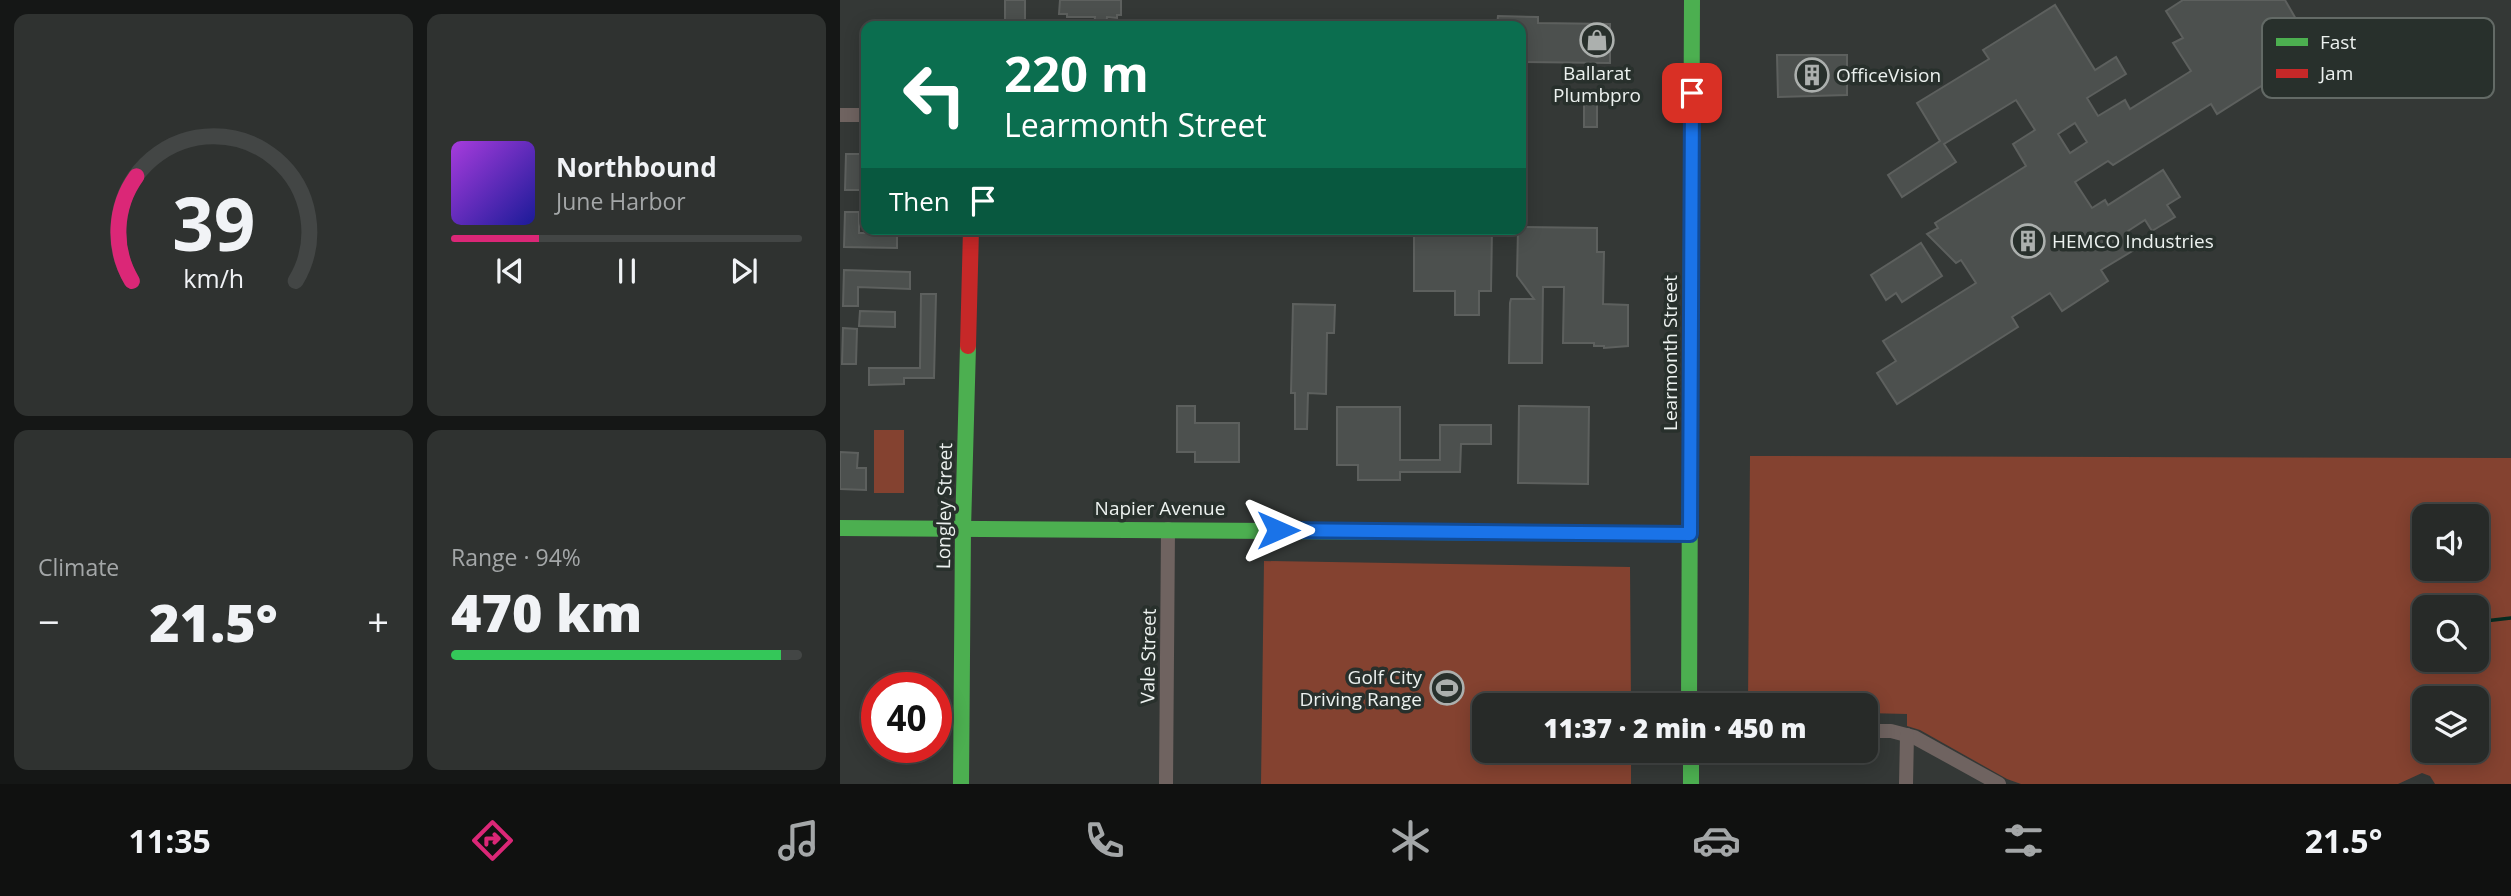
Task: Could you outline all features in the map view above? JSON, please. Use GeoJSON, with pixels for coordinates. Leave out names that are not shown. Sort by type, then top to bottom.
{"type":"FeatureCollection","features":[{"type":"Feature","properties":{"kind":"street","name":"Learmonth Street"},"geometry":{"type":"LineString","coordinates":[[1689,693],[1692,0]]}},
{"type":"Feature","properties":{"kind":"street"},"geometry":{"type":"LineString","coordinates":[[840,115],[861,115]]}},
{"type":"Feature","properties":{"kind":"street","name":"Longley Street"},"geometry":{"type":"LineString","coordinates":[[961,784],[963,529],[971,235]]}},
{"type":"Feature","properties":{"kind":"street","name":"Napier Avenue"},"geometry":{"type":"LineString","coordinates":[[840,528],[1690,534]]}},
{"type":"Feature","properties":{"kind":"street","name":"Vale Street"},"geometry":{"type":"LineString","coordinates":[[1166,784],[1168,529]]}},
{"type":"Feature","properties":{"kind":"street"},"geometry":{"type":"LineString","coordinates":[[1878,732],[1907,734],[1999,784]]}},
{"type":"Feature","properties":{"kind":"street"},"geometry":{"type":"LineString","coordinates":[[1906,784],[1907,734]]}},
{"type":"Feature","properties":{"kind":"street"},"geometry":{"type":"LineString","coordinates":[[1691,763],[1691,784]]}},
{"type":"Feature","properties":{"kind":"shaded area"},"geometry":{"type":"Polygon","coordinates":[[[874,430],[904,430],[904,493],[874,493],[874,430]]]}},
{"type":"Feature","properties":{"kind":"shaded area"},"geometry":{"type":"Polygon","coordinates":[[[1750,456],[2511,458],[2511,784],[2435,784],[2430,776],[2422,773],[2398,784],[2021,784],[2007,779],[1920,730],[1907,726],[1907,714],[1878,713],[1878,693],[1748,693],[1750,456]]]}},
{"type":"Feature","properties":{"kind":"shaded area","name":"Golf City Driving Range"},"geometry":{"type":"Polygon","coordinates":[[[1264,561],[1630,567],[1631,693],[1472,693],[1472,763],[1631,763],[1631,784],[1261,784],[1264,561]]]}},
{"type":"Feature","properties":{"kind":"building"},"geometry":{"type":"Polygon","coordinates":[[[1005,0],[1025,0],[1025,21],[1005,21],[1005,0]]]}},
{"type":"Feature","properties":{"kind":"building"},"geometry":{"type":"Polygon","coordinates":[[[1060,0],[1121,0],[1121,15],[1117,15],[1117,18],[1107,17],[1107,21],[1095,21],[1095,17],[1067,17],[1067,14],[1059,14],[1060,0]]]}},
{"type":"Feature","properties":{"kind":"building"},"geometry":{"type":"Polygon","coordinates":[[[2183,0],[2285,0],[2295,18],[2262,18],[2262,86],[2217,114],[2211,104],[2113,165],[2108,161],[2075,182],[2092,208],[2105,200],[2108,205],[2163,170],[2180,197],[2167,205],[2175,217],[2152,231],[2145,220],[2128,231],[2133,239],[2128,242],[2134,250],[2101,270],[2108,281],[2062,311],[2050,293],[2012,317],[2018,327],[1897,404],[1877,373],[1896,361],[1883,341],[1976,283],[1961,260],[1956,263],[1927,234],[1938,228],[1935,223],[2026,166],[2013,144],[2035,130],[2016,100],[1944,144],[1956,162],[1902,197],[1888,175],[1940,141],[1917,103],[1989,59],[1983,50],[2055,5],[2095,70],[2116,57],[2126,74],[2087,98],[2098,116],[2125,100],[2130,109],[2191,71],[2173,43],[2183,38],[2166,11],[2183,0]],[[2075,123],[2058,134],[2070,153],[2087,142],[2075,123]]]}},
{"type":"Feature","properties":{"kind":"building"},"geometry":{"type":"Polygon","coordinates":[[[1498,16],[1538,17],[1538,23],[1610,24],[1610,63],[1526,62],[1526,21],[1498,21],[1498,16]]]}},
{"type":"Feature","properties":{"kind":"building","name":"OfficeVision"},"geometry":{"type":"Polygon","coordinates":[[[1777,55],[1847,55],[1847,95],[1778,97],[1777,55]]]}},
{"type":"Feature","properties":{"kind":"building"},"geometry":{"type":"Polygon","coordinates":[[[1584,100],[1597,100],[1597,127],[1584,127],[1584,100]]]}},
{"type":"Feature","properties":{"kind":"building"},"geometry":{"type":"Polygon","coordinates":[[[846,154],[861,154],[861,190],[845,190],[846,154]]]}},
{"type":"Feature","properties":{"kind":"building"},"geometry":{"type":"Polygon","coordinates":[[[845,212],[859,212],[861,235],[897,235],[897,248],[844,247],[845,212]]]}},
{"type":"Feature","properties":{"kind":"building"},"geometry":{"type":"Polygon","coordinates":[[[1526,227],[1597,228],[1597,252],[1604,252],[1603,304],[1628,305],[1628,346],[1604,348],[1594,346],[1594,343],[1563,343],[1564,287],[1543,287],[1542,363],[1509,363],[1511,299],[1534,299],[1517,276],[1518,235],[1526,235],[1526,227]]]}},
{"type":"Feature","properties":{"kind":"building"},"geometry":{"type":"Polygon","coordinates":[[[1414,235],[1492,235],[1491,291],[1479,291],[1479,315],[1455,315],[1455,291],[1414,291],[1414,235]]]}},
{"type":"Feature","properties":{"kind":"building"},"geometry":{"type":"Polygon","coordinates":[[[1921,243],[1942,276],[1902,302],[1896,293],[1886,300],[1871,275],[1921,243]]]}},
{"type":"Feature","properties":{"kind":"building"},"geometry":{"type":"Polygon","coordinates":[[[844,270],[910,272],[910,289],[858,287],[858,306],[843,306],[844,270]]]}},
{"type":"Feature","properties":{"kind":"building"},"geometry":{"type":"Polygon","coordinates":[[[921,294],[936,294],[934,378],[904,378],[904,384],[869,385],[869,368],[920,368],[921,294]]]}},
{"type":"Feature","properties":{"kind":"building"},"geometry":{"type":"Polygon","coordinates":[[[1293,304],[1335,305],[1334,333],[1327,333],[1326,394],[1308,393],[1307,429],[1295,429],[1295,393],[1291,393],[1293,304]]]}},
{"type":"Feature","properties":{"kind":"building"},"geometry":{"type":"Polygon","coordinates":[[[860,311],[895,312],[895,327],[859,326],[860,311]]]}},
{"type":"Feature","properties":{"kind":"building"},"geometry":{"type":"Polygon","coordinates":[[[843,328],[857,329],[856,364],[842,364],[843,328]]]}},
{"type":"Feature","properties":{"kind":"building"},"geometry":{"type":"Polygon","coordinates":[[[1177,406],[1195,406],[1195,423],[1239,423],[1239,462],[1195,462],[1195,452],[1177,452],[1177,406]]]}},
{"type":"Feature","properties":{"kind":"building"},"geometry":{"type":"Polygon","coordinates":[[[1519,406],[1589,407],[1588,484],[1518,483],[1519,406]]]}},
{"type":"Feature","properties":{"kind":"building"},"geometry":{"type":"Polygon","coordinates":[[[1337,407],[1400,407],[1400,460],[1440,460],[1440,425],[1491,425],[1491,444],[1461,444],[1460,472],[1400,472],[1400,480],[1358,480],[1358,465],[1337,465],[1337,407]]]}},
{"type":"Feature","properties":{"kind":"building"},"geometry":{"type":"Polygon","coordinates":[[[840,452],[858,453],[857,468],[866,468],[866,490],[840,489],[840,452]]]}},
{"type":"Feature","properties":{"kind":"waterway"},"geometry":{"type":"LineString","coordinates":[[2489,621],[2511,618]]}},
{"type":"Feature","properties":{"kind":"traffic: fast"},"geometry":{"type":"LineString","coordinates":[[1689,693],[1692,0]]}},
{"type":"Feature","properties":{"kind":"traffic: fast"},"geometry":{"type":"LineString","coordinates":[[961,784],[968,346]]}},
{"type":"Feature","properties":{"kind":"traffic: fast"},"geometry":{"type":"LineString","coordinates":[[840,528],[1690,534]]}},
{"type":"Feature","properties":{"kind":"traffic: fast"},"geometry":{"type":"LineString","coordinates":[[1691,763],[1691,784]]}},
{"type":"Feature","properties":{"kind":"traffic: jam"},"geometry":{"type":"LineString","coordinates":[[968,346],[971,235]]}},
{"type":"Feature","properties":{"kind":"place","name":"Ballarat Plumbpro"},"geometry":{"type":"Point","coordinates":[1597,40]}},
{"type":"Feature","properties":{"kind":"place","name":"OfficeVision"},"geometry":{"type":"Point","coordinates":[1812,75]}},
{"type":"Feature","properties":{"kind":"place","name":"HEMCO Industries"},"geometry":{"type":"Point","coordinates":[2028,241]}},
{"type":"Feature","properties":{"kind":"place","name":"Golf City Driving Range"},"geometry":{"type":"Point","coordinates":[1447,688]}},
{"type":"Feature","properties":{"kind":"route"},"geometry":{"type":"LineString","coordinates":[[1278,530],[1690,534],[1692,93]]}}]}
